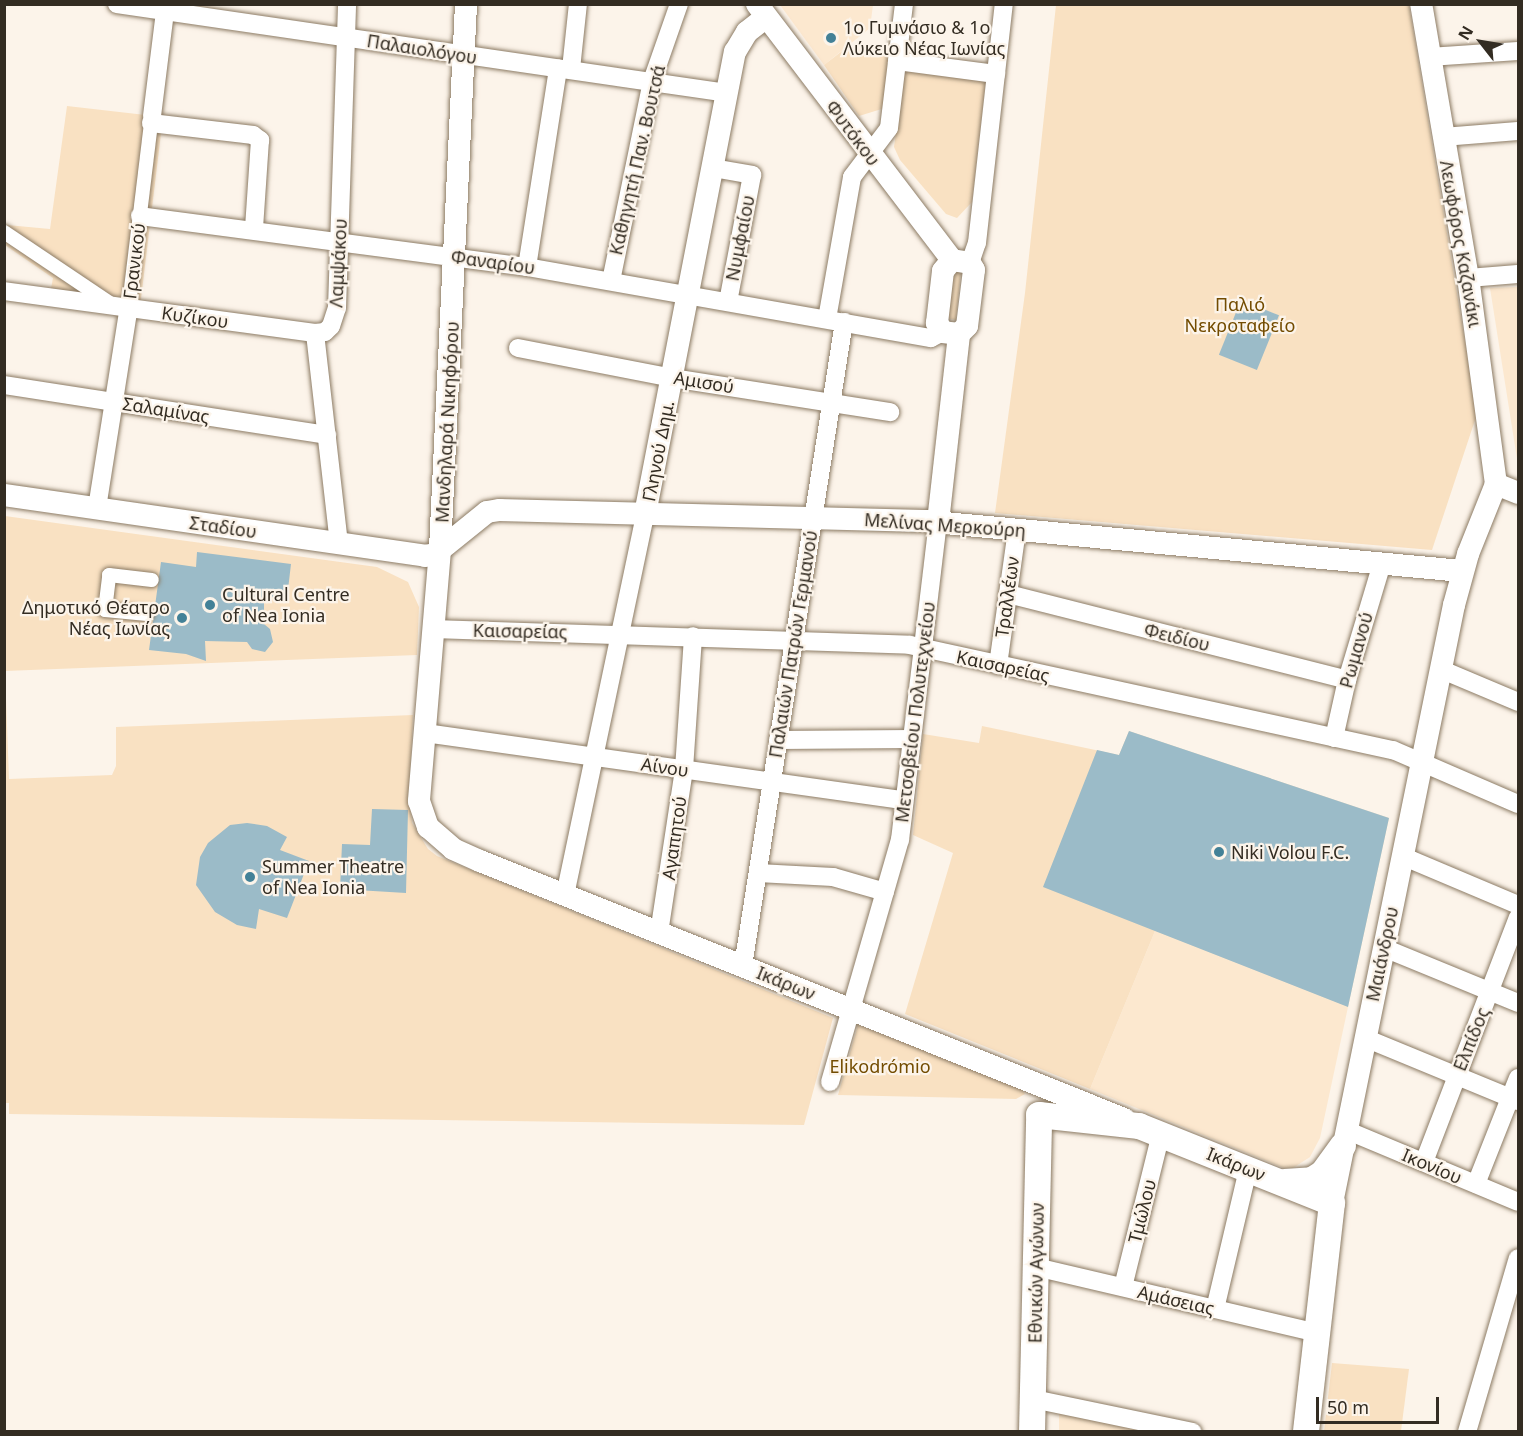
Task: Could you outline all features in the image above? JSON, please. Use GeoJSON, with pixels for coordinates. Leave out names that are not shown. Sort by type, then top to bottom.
{"type":"FeatureCollection","features":[{"type":"Feature","properties":{"kind":"main road","name":"Ικάρων"},"geometry":{"type":"LineString","coordinates":[[1040,1115],[1150,1130],[1332,1203]]}},
{"type":"Feature","properties":{"kind":"main road","name":"Εθνικών Αγώνων"},"geometry":{"type":"LineString","coordinates":[[1032,1431],[1040,1115]]}},
{"type":"Feature","properties":{"kind":"main road"},"geometry":{"type":"LineString","coordinates":[[1277,1181],[1296,1184],[1312,1180],[1323,1173],[1344,1138]]}},
{"type":"Feature","properties":{"kind":"main road","name":"Μαιάνδρου"},"geometry":{"type":"LineString","coordinates":[[1306,1431],[1332,1203]]}},
{"type":"Feature","properties":{"kind":"street","name":"Παλαιολόγου"},"geometry":{"type":"LineString","coordinates":[[117,4],[727,93]]}},
{"type":"Feature","properties":{"kind":"street","name":"Λαμψάκου"},"geometry":{"type":"LineString","coordinates":[[315,333],[325,332],[335,318],[340,242],[347,4]]}},
{"type":"Feature","properties":{"kind":"street","name":"Μανδηλαρά Νικηφόρου"},"geometry":{"type":"LineString","coordinates":[[435,835],[423,816],[419,801],[440,550],[456,257],[466,4]]}},
{"type":"Feature","properties":{"kind":"street"},"geometry":{"type":"LineString","coordinates":[[527,267],[578,4]]}},
{"type":"Feature","properties":{"kind":"street","name":"Καθηγητή Παν. Βουτσά"},"geometry":{"type":"LineString","coordinates":[[611,282],[652,81],[679,4]]}},
{"type":"Feature","properties":{"kind":"street","name":"Παλαιών Πατρών Γερμανού"},"geometry":{"type":"LineString","coordinates":[[743,966],[832,402],[835,320],[852,177],[887,135],[904,4]]}},
{"type":"Feature","properties":{"kind":"street"},"geometry":{"type":"LineString","coordinates":[[961,261],[974,270],[967,326],[951,333],[936,323],[943,271],[961,261],[976,243],[1004,4]]}},
{"type":"Feature","properties":{"kind":"street","name":"Λεωφόρος Καζανάκι"},"geometry":{"type":"LineString","coordinates":[[1421,4],[1468,278],[1496,484]]}},
{"type":"Feature","properties":{"kind":"street","name":"Γρανικού"},"geometry":{"type":"LineString","coordinates":[[96,508],[114,401],[124,306],[140,216],[151,119],[153,9]]}},
{"type":"Feature","properties":{"kind":"street","name":"Γληνού Δημ."},"geometry":{"type":"LineString","coordinates":[[565,895],[645,514],[727,93],[740,42],[762,11]]}},
{"type":"Feature","properties":{"kind":"street","name":"Φυτόκου"},"geometry":{"type":"LineString","coordinates":[[762,11],[869,154],[961,261]]}},
{"type":"Feature","properties":{"kind":"street"},"geometry":{"type":"LineString","coordinates":[[1429,57],[1518,51]]}},
{"type":"Feature","properties":{"kind":"street"},"geometry":{"type":"LineString","coordinates":[[897,61],[996,74]]}},
{"type":"Feature","properties":{"kind":"street"},"geometry":{"type":"LineString","coordinates":[[151,119],[253,135],[260,140],[254,229]]}},
{"type":"Feature","properties":{"kind":"street"},"geometry":{"type":"LineString","coordinates":[[1443,137],[1518,131]]}},
{"type":"Feature","properties":{"kind":"street","name":"Νυμφαίου"},"geometry":{"type":"LineString","coordinates":[[713,168],[752,175],[728,302]]}},
{"type":"Feature","properties":{"kind":"street","name":"Φαναρίου"},"geometry":{"type":"LineString","coordinates":[[140,216],[254,229],[527,267],[931,338],[951,333]]}},
{"type":"Feature","properties":{"kind":"street"},"geometry":{"type":"LineString","coordinates":[[4,232],[124,306]]}},
{"type":"Feature","properties":{"kind":"street"},"geometry":{"type":"LineString","coordinates":[[1468,278],[1518,274]]}},
{"type":"Feature","properties":{"kind":"street","name":"Κυζίκου"},"geometry":{"type":"LineString","coordinates":[[4,291],[315,333]]}},
{"type":"Feature","properties":{"kind":"street"},"geometry":{"type":"LineString","coordinates":[[315,333],[339,544]]}},
{"type":"Feature","properties":{"kind":"street","name":"Μετσοβείου Πολυτεχνείου"},"geometry":{"type":"LineString","coordinates":[[830,1082],[900,840],[938,522],[951,333]]}},
{"type":"Feature","properties":{"kind":"street","name":"Αμισού"},"geometry":{"type":"LineString","coordinates":[[518,348],[672,378],[890,412]]}},
{"type":"Feature","properties":{"kind":"street","name":"Σαλαμίνας"},"geometry":{"type":"LineString","coordinates":[[4,385],[327,435]]}},
{"type":"Feature","properties":{"kind":"street"},"geometry":{"type":"LineString","coordinates":[[1496,484],[1518,493]]}},
{"type":"Feature","properties":{"kind":"street","name":"Μαιάνδρου"},"geometry":{"type":"LineString","coordinates":[[1332,1203],[1440,669],[1462,571],[1496,484]]}},
{"type":"Feature","properties":{"kind":"street","name":"Σταδίου"},"geometry":{"type":"LineString","coordinates":[[4,495],[424,556],[440,550]]}},
{"type":"Feature","properties":{"kind":"street","name":"Μελίνας Μερκούρη"},"geometry":{"type":"LineString","coordinates":[[440,550],[491,511],[645,514],[938,522],[1462,571]]}},
{"type":"Feature","properties":{"kind":"street","name":"Τραλλέων"},"geometry":{"type":"LineString","coordinates":[[998,665],[1017,529]]}},
{"type":"Feature","properties":{"kind":"street","name":"Ρωμανού"},"geometry":{"type":"LineString","coordinates":[[1334,738],[1347,681],[1382,563]]}},
{"type":"Feature","properties":{"kind":"street"},"geometry":{"type":"LineString","coordinates":[[147,614],[105,610],[107,587],[109,575],[152,580]]}},
{"type":"Feature","properties":{"kind":"street","name":"Φειδίου"},"geometry":{"type":"LineString","coordinates":[[1008,594],[1347,681]]}},
{"type":"Feature","properties":{"kind":"street","name":"Καισαρείας"},"geometry":{"type":"LineString","coordinates":[[434,629],[620,633],[922,648],[1393,750],[1518,804]]}},
{"type":"Feature","properties":{"kind":"street","name":"Αγαπητού"},"geometry":{"type":"LineString","coordinates":[[659,933],[684,769],[693,636]]}},
{"type":"Feature","properties":{"kind":"street"},"geometry":{"type":"LineString","coordinates":[[1440,669],[1518,702]]}},
{"type":"Feature","properties":{"kind":"street","name":"Αίνου"},"geometry":{"type":"LineString","coordinates":[[425,733],[904,800]]}},
{"type":"Feature","properties":{"kind":"street"},"geometry":{"type":"LineString","coordinates":[[778,740],[912,739]]}},
{"type":"Feature","properties":{"kind":"street","name":"Ικάρων"},"geometry":{"type":"LineString","coordinates":[[435,835],[456,851],[1150,1130]]}},
{"type":"Feature","properties":{"kind":"street"},"geometry":{"type":"LineString","coordinates":[[1402,856],[1518,905]]}},
{"type":"Feature","properties":{"kind":"street"},"geometry":{"type":"LineString","coordinates":[[758,873],[833,878],[885,892]]}},
{"type":"Feature","properties":{"kind":"street","name":"Ελπίδος"},"geometry":{"type":"LineString","coordinates":[[1424,1162],[1518,917]]}},
{"type":"Feature","properties":{"kind":"street"},"geometry":{"type":"LineString","coordinates":[[1384,948],[1518,1003]]}},
{"type":"Feature","properties":{"kind":"street"},"geometry":{"type":"LineString","coordinates":[[1365,1038],[1515,1099]]}},
{"type":"Feature","properties":{"kind":"street"},"geometry":{"type":"LineString","coordinates":[[1476,1184],[1515,1099],[1518,1078]]}},
{"type":"Feature","properties":{"kind":"street","name":"Τμώλου"},"geometry":{"type":"LineString","coordinates":[[1124,1287],[1150,1130]]}},
{"type":"Feature","properties":{"kind":"street","name":"Ικονίου"},"geometry":{"type":"LineString","coordinates":[[1344,1138],[1424,1162],[1518,1202]]}},
{"type":"Feature","properties":{"kind":"street"},"geometry":{"type":"LineString","coordinates":[[1215,1309],[1248,1169]]}},
{"type":"Feature","properties":{"kind":"street"},"geometry":{"type":"LineString","coordinates":[[1467,1431],[1518,1258]]}},
{"type":"Feature","properties":{"kind":"street","name":"Αμάσειας"},"geometry":{"type":"LineString","coordinates":[[1036,1266],[1317,1333]]}},
{"type":"Feature","properties":{"kind":"street"},"geometry":{"type":"LineString","coordinates":[[1033,1399],[1193,1431]]}},
{"type":"Feature","properties":{"kind":"shaded area","name":"1ο Γυμνάσιο & 1ο Λύκειο Νέας Ιωνίας"},"geometry":{"type":"Polygon","coordinates":[[[780,5],[873,5],[870,28],[824,65],[780,5]]]}},
{"type":"Feature","properties":{"kind":"shaded area"},"geometry":{"type":"Polygon","coordinates":[[[1518,287],[1518,465],[1490,288],[1518,287]]]}},
{"type":"Feature","properties":{"kind":"shaded area"},"geometry":{"type":"Polygon","coordinates":[[[1155,931],[1348,1007],[1320,1138],[1310,1157],[1293,1168],[1284,1168],[1090,1089],[1155,931]]]}},
{"type":"Feature","properties":{"kind":"shaded area"},"geometry":{"type":"Polygon","coordinates":[[[1059,1412],[1155,1432],[1059,1432],[1059,1412]]]}},
{"type":"Feature","properties":{"kind":"green space","name":"Παλιό Νεκροταφείο"},"geometry":{"type":"Polygon","coordinates":[[[1056,5],[1409,5],[1477,414],[1432,550],[995,513],[1025,293],[1056,5]]]}},
{"type":"Feature","properties":{"kind":"green space"},"geometry":{"type":"Polygon","coordinates":[[[846,48],[895,54],[888,107],[859,116],[824,65],[846,48]]]}},
{"type":"Feature","properties":{"kind":"green space"},"geometry":{"type":"Polygon","coordinates":[[[905,68],[986,79],[972,202],[957,218],[946,214],[900,160],[894,147],[905,68]]]}},
{"type":"Feature","properties":{"kind":"green space"},"geometry":{"type":"Polygon","coordinates":[[[67,106],[163,117],[140,307],[50,294],[53,278],[5,245],[7,225],[50,229],[67,106]]]}},
{"type":"Feature","properties":{"kind":"green space"},"geometry":{"type":"Polygon","coordinates":[[[953,270],[961,270],[956,320],[947,318],[953,270]]]}},
{"type":"Feature","properties":{"kind":"green space"},"geometry":{"type":"Polygon","coordinates":[[[5,516],[377,567],[408,582],[419,607],[417,655],[5,671],[5,516]]]}},
{"type":"Feature","properties":{"kind":"green space"},"geometry":{"type":"Polygon","coordinates":[[[5,671],[9,779],[112,775],[116,766],[116,727],[413,715],[409,798],[412,823],[428,849],[437,856],[833,1018],[804,1125],[9,1114],[9,1103],[5,1103],[5,671]]]}},
{"type":"Feature","properties":{"kind":"green space"},"geometry":{"type":"Polygon","coordinates":[[[982,726],[1119,755],[1129,731],[1389,818],[1348,1007],[1155,931],[1090,1089],[905,1014],[953,853],[913,835],[923,734],[979,743],[982,726]]]}},
{"type":"Feature","properties":{"kind":"green space","name":"Elikodrómio"},"geometry":{"type":"Polygon","coordinates":[[[858,1025],[1020,1087],[1025,1094],[1016,1099],[838,1095],[858,1025]]]}},
{"type":"Feature","properties":{"kind":"green space"},"geometry":{"type":"Polygon","coordinates":[[[1332,1363],[1409,1369],[1401,1431],[1324,1431],[1332,1363]]]}},
{"type":"Feature","properties":{"kind":"building"},"geometry":{"type":"Polygon","coordinates":[[[1241,300],[1279,315],[1257,370],[1219,355],[1241,300]]]}},
{"type":"Feature","properties":{"kind":"building","name":"Cultural Centre of Nea Ionia"},"geometry":{"type":"Polygon","coordinates":[[[197,552],[291,564],[287,598],[264,597],[264,624],[270,629],[273,642],[265,652],[252,649],[247,642],[205,641],[206,661],[186,654],[149,650],[161,562],[196,567],[197,552]]]}},
{"type":"Feature","properties":{"kind":"building","name":"Niki Volou F.C."},"geometry":{"type":"Polygon","coordinates":[[[1129,731],[1389,818],[1348,1007],[1043,887],[1097,750],[1119,755],[1129,731]]]}},
{"type":"Feature","properties":{"kind":"building"},"geometry":{"type":"Polygon","coordinates":[[[372,809],[408,810],[406,893],[340,889],[342,844],[370,845],[372,809]]]}},
{"type":"Feature","properties":{"kind":"building","name":"Summer Theatre of Nea Ionia"},"geometry":{"type":"Polygon","coordinates":[[[247,823],[267,826],[287,837],[280,850],[309,861],[287,918],[259,909],[256,929],[237,925],[215,912],[196,885],[200,857],[208,843],[230,825],[247,823]]]}},
{"type":"Feature","properties":{"kind":"place","name":"1ο Γυμνάσιο & 1ο Λύκειο Νέας Ιωνίας"},"geometry":{"type":"Point","coordinates":[831,38]}},
{"type":"Feature","properties":{"kind":"place","name":"Cultural Centre of Nea Ionia"},"geometry":{"type":"Point","coordinates":[210,605]}},
{"type":"Feature","properties":{"kind":"place","name":"Δημοτικό Θέατρο Νέας Ιωνίας"},"geometry":{"type":"Point","coordinates":[182,618]}},
{"type":"Feature","properties":{"kind":"place","name":"Niki Volou F.C."},"geometry":{"type":"Point","coordinates":[1219,852]}},
{"type":"Feature","properties":{"kind":"place","name":"Summer Theatre of Nea Ionia"},"geometry":{"type":"Point","coordinates":[250,877]}}]}
